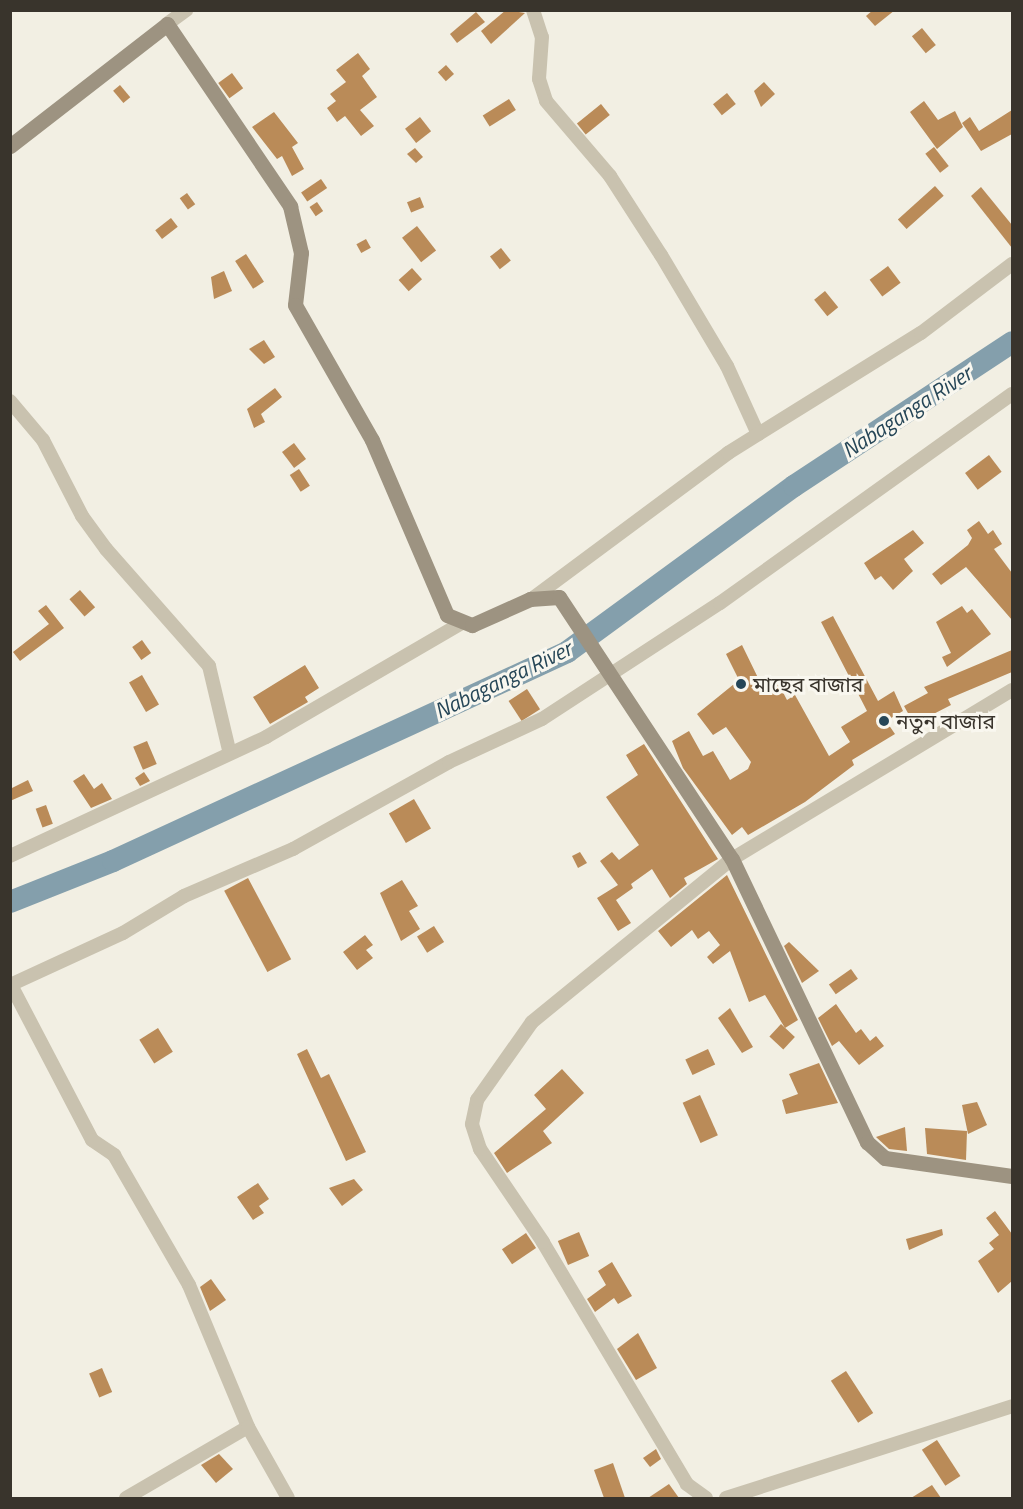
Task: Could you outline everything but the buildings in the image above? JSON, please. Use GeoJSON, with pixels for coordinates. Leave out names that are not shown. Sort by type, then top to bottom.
{"type":"FeatureCollection","features":[{"type":"Feature","properties":{"kind":"main road"},"geometry":{"type":"LineString","coordinates":[[10,146],[167,24],[290,206],[302,253],[294,293],[302,321],[372,440],[447,615],[460,624],[484,621],[530,599],[559,597],[572,613],[732,859],[867,1142],[885,1158],[1012,1176]]}},
{"type":"Feature","properties":{"kind":"street"},"geometry":{"type":"LineString","coordinates":[[167,24],[186,10]]}},
{"type":"Feature","properties":{"kind":"street"},"geometry":{"type":"LineString","coordinates":[[533,10],[542,37],[540,79],[546,101],[610,176],[661,255],[711,337],[758,434]]}},
{"type":"Feature","properties":{"kind":"street"},"geometry":{"type":"LineString","coordinates":[[530,599],[758,434],[921,333],[1012,264]]}},
{"type":"Feature","properties":{"kind":"street"},"geometry":{"type":"LineString","coordinates":[[288,1498],[248,1426],[189,1285],[114,1155],[92,1140],[11,985],[123,933],[184,896],[294,849],[449,762],[512,736],[605,665],[720,603],[1012,394]]}},
{"type":"Feature","properties":{"kind":"street"},"geometry":{"type":"LineString","coordinates":[[10,401],[43,440],[82,516],[106,549],[210,666],[222,739],[229,750]]}},
{"type":"Feature","properties":{"kind":"street"},"geometry":{"type":"LineString","coordinates":[[10,856],[229,750],[266,737],[460,624]]}},
{"type":"Feature","properties":{"kind":"street"},"geometry":{"type":"LineString","coordinates":[[706,1498],[687,1484],[543,1242],[480,1149],[472,1124],[477,1100],[532,1022],[732,859],[1012,690]]}},
{"type":"Feature","properties":{"kind":"street"},"geometry":{"type":"LineString","coordinates":[[726,1498],[1012,1406]]}},
{"type":"Feature","properties":{"kind":"street"},"geometry":{"type":"LineString","coordinates":[[126,1498],[248,1426]]}},
{"type":"Feature","properties":{"kind":"waterway","name":"Nabaganga River"},"geometry":{"type":"LineString","coordinates":[[10,902],[113,861],[567,652],[794,486],[1012,342]]}},
{"type":"Feature","properties":{"kind":"place","name":"মাছের বাজার"},"geometry":{"type":"Point","coordinates":[741,684]}},
{"type":"Feature","properties":{"kind":"place","name":"নতুন বাজার"},"geometry":{"type":"Point","coordinates":[884,721]}}]}
